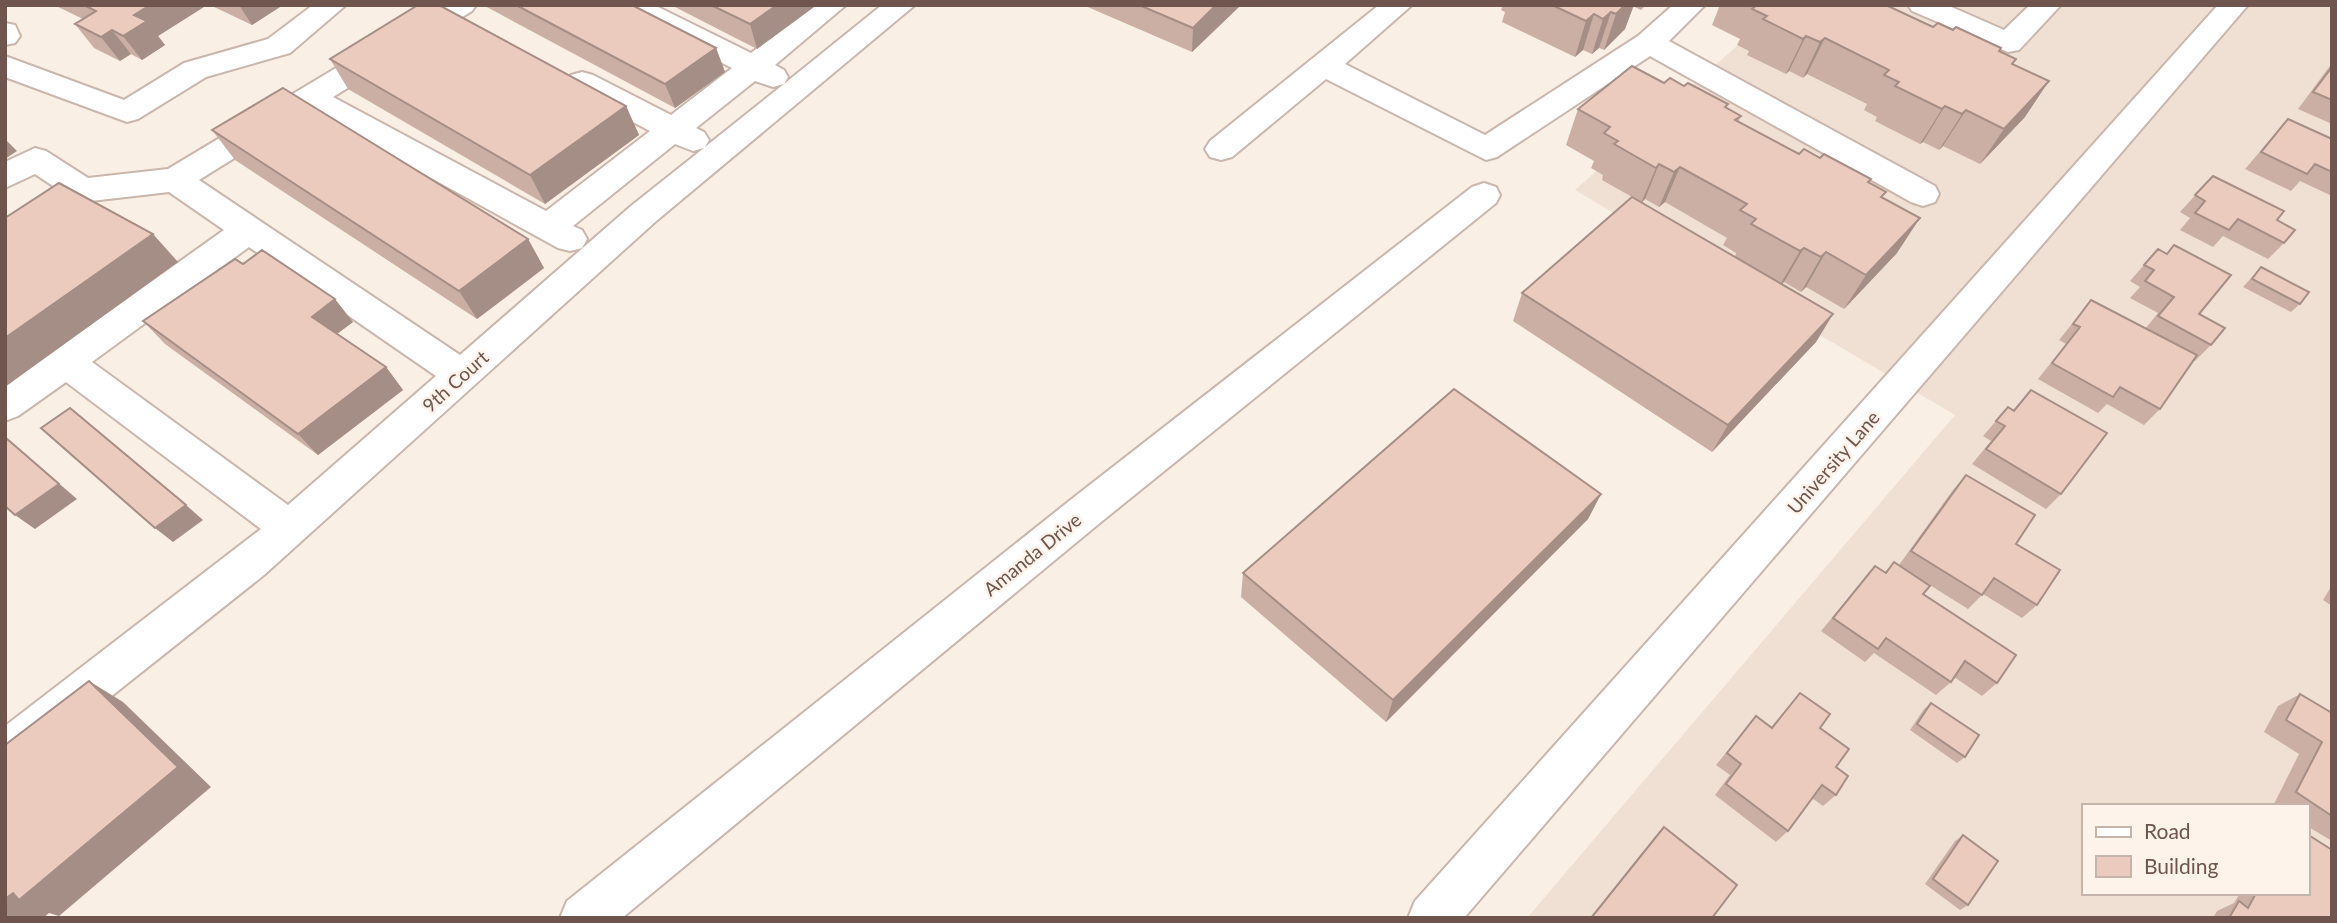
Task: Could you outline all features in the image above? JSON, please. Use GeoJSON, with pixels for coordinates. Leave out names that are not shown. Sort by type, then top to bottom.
{"type":"FeatureCollection","features":[{"type":"Feature","properties":{"kind":"street"},"geometry":{"type":"LineString","coordinates":[[5,66],[127,112],[195,70],[279,46],[332,5]]}},
{"type":"Feature","properties":{"kind":"street"},"geometry":{"type":"LineString","coordinates":[[631,5],[752,68],[799,88]]}},
{"type":"Feature","properties":{"kind":"street"},"geometry":{"type":"LineString","coordinates":[[549,227],[832,5]]}},
{"type":"Feature","properties":{"kind":"street"},"geometry":{"type":"LineString","coordinates":[[851,5],[893,12]]}},
{"type":"Feature","properties":{"kind":"street"},"geometry":{"type":"LineString","coordinates":[[1221,149],[1398,5]]}},
{"type":"Feature","properties":{"kind":"street"},"geometry":{"type":"LineString","coordinates":[[1324,66],[1486,149],[1649,43],[1691,5]]}},
{"type":"Feature","properties":{"kind":"street"},"geometry":{"type":"LineString","coordinates":[[1922,5],[2008,43],[2047,5]]}},
{"type":"Feature","properties":{"kind":"street","name":"University Lane"},"geometry":{"type":"LineString","coordinates":[[1432,918],[2234,5]]}},
{"type":"Feature","properties":{"kind":"street","name":"9th Court"},"geometry":{"type":"LineString","coordinates":[[5,754],[250,564],[598,254],[893,12]]}},
{"type":"Feature","properties":{"kind":"street"},"geometry":{"type":"LineString","coordinates":[[5,241],[83,190],[175,180],[310,98],[462,14]]}},
{"type":"Feature","properties":{"kind":"street"},"geometry":{"type":"LineString","coordinates":[[1649,43],[1923,194]]}},
{"type":"Feature","properties":{"kind":"street"},"geometry":{"type":"LineString","coordinates":[[561,71],[672,131],[719,153]]}},
{"type":"Feature","properties":{"kind":"street"},"geometry":{"type":"LineString","coordinates":[[310,98],[598,254]]}},
{"type":"Feature","properties":{"kind":"street"},"geometry":{"type":"LineString","coordinates":[[5,177],[35,159],[83,190]]}},
{"type":"Feature","properties":{"kind":"street"},"geometry":{"type":"LineString","coordinates":[[175,180],[462,375]]}},
{"type":"Feature","properties":{"kind":"street","name":"Amanda Drive"},"geometry":{"type":"LineString","coordinates":[[584,918],[1076,519],[1484,195]]}},
{"type":"Feature","properties":{"kind":"street"},"geometry":{"type":"LineString","coordinates":[[5,406],[248,230]]}},
{"type":"Feature","properties":{"kind":"street"},"geometry":{"type":"LineString","coordinates":[[66,362],[290,528]]}},
{"type":"Feature","properties":{"kind":"shaded area"},"geometry":{"type":"Polygon","coordinates":[[[1783,5],[2332,5],[2332,918],[1527,918],[1955,415],[1575,190],[1783,5]]]}},
{"type":"Feature","properties":{"kind":"building"},"geometry":{"type":"Polygon","coordinates":[[[84,5],[150,5],[134,15],[147,21],[123,36],[112,30],[101,37],[75,24],[96,11],[84,5]]]}},
{"type":"Feature","properties":{"kind":"building"},"geometry":{"type":"Polygon","coordinates":[[[418,5],[439,5],[626,106],[530,175],[330,59],[418,5]]]}},
{"type":"Feature","properties":{"kind":"building"},"geometry":{"type":"Polygon","coordinates":[[[516,5],[632,5],[716,48],[665,84],[516,5]]]}},
{"type":"Feature","properties":{"kind":"building"},"geometry":{"type":"Polygon","coordinates":[[[711,5],[777,5],[750,24],[711,5]]]}},
{"type":"Feature","properties":{"kind":"building"},"geometry":{"type":"Polygon","coordinates":[[[1139,5],[1216,5],[1193,28],[1139,5]]]}},
{"type":"Feature","properties":{"kind":"building"},"geometry":{"type":"Polygon","coordinates":[[[1552,5],[1625,5],[1616,14],[1611,12],[1603,19],[1594,14],[1586,21],[1552,5]]]}},
{"type":"Feature","properties":{"kind":"building"},"geometry":{"type":"Polygon","coordinates":[[[1757,5],[1886,5],[1933,27],[1938,23],[1953,30],[1956,27],[2001,48],[1999,51],[2016,59],[2012,64],[2049,81],[2004,129],[1966,110],[1962,114],[1945,106],[1942,109],[1895,86],[1899,82],[1884,75],[1889,70],[1825,38],[1820,42],[1806,36],[1803,39],[1763,19],[1767,16],[1752,9],[1757,5]]]}},
{"type":"Feature","properties":{"kind":"building"},"geometry":{"type":"Polygon","coordinates":[[[1632,66],[1664,83],[1670,78],[1684,86],[1688,83],[1728,104],[1725,107],[1741,116],[1735,120],[1799,154],[1804,149],[1820,158],[1824,154],[1871,179],[1868,182],[1886,192],[1881,197],[1920,218],[1866,275],[1826,252],[1821,257],[1804,248],[1800,251],[1751,224],[1756,219],[1740,210],[1747,204],[1680,167],[1674,172],[1659,164],[1656,168],[1614,144],[1618,141],[1604,133],[1610,127],[1578,109],[1632,66]]]}},
{"type":"Feature","properties":{"kind":"building"},"geometry":{"type":"Polygon","coordinates":[[[2332,67],[2332,100],[2313,92],[2332,67]]]}},
{"type":"Feature","properties":{"kind":"building"},"geometry":{"type":"Polygon","coordinates":[[[283,88],[528,239],[459,291],[212,130],[283,88]]]}},
{"type":"Feature","properties":{"kind":"building"},"geometry":{"type":"Polygon","coordinates":[[[2288,119],[2332,139],[2332,172],[2315,164],[2307,174],[2261,152],[2288,119]]]}},
{"type":"Feature","properties":{"kind":"building"},"geometry":{"type":"Polygon","coordinates":[[[2213,176],[2284,211],[2277,220],[2295,230],[2284,243],[2238,219],[2229,230],[2195,213],[2205,201],[2195,195],[2213,176]]]}},
{"type":"Feature","properties":{"kind":"building"},"geometry":{"type":"Polygon","coordinates":[[[59,183],[153,234],[5,338],[5,218],[59,183]]]}},
{"type":"Feature","properties":{"kind":"building"},"geometry":{"type":"Polygon","coordinates":[[[1632,197],[1833,314],[1728,425],[1522,293],[1632,197]]]}},
{"type":"Feature","properties":{"kind":"building"},"geometry":{"type":"Polygon","coordinates":[[[2174,245],[2231,275],[2199,314],[2225,328],[2211,345],[2158,316],[2174,297],[2145,281],[2154,270],[2144,265],[2158,249],[2167,254],[2174,245]]]}},
{"type":"Feature","properties":{"kind":"building"},"geometry":{"type":"Polygon","coordinates":[[[262,250],[335,299],[312,317],[386,367],[298,434],[143,321],[235,259],[243,264],[262,250]]]}},
{"type":"Feature","properties":{"kind":"building"},"geometry":{"type":"Polygon","coordinates":[[[2261,267],[2309,292],[2300,304],[2252,279],[2261,267]]]}},
{"type":"Feature","properties":{"kind":"building"},"geometry":{"type":"Polygon","coordinates":[[[2091,300],[2197,355],[2160,409],[2120,387],[2113,397],[2052,363],[2080,327],[2073,324],[2091,300]]]}},
{"type":"Feature","properties":{"kind":"building"},"geometry":{"type":"Polygon","coordinates":[[[1454,389],[1601,494],[1393,700],[1243,573],[1454,389]]]}},
{"type":"Feature","properties":{"kind":"building"},"geometry":{"type":"Polygon","coordinates":[[[2031,390],[2107,433],[2061,494],[1986,449],[2005,426],[1996,421],[2008,407],[2014,411],[2031,390]]]}},
{"type":"Feature","properties":{"kind":"building"},"geometry":{"type":"Polygon","coordinates":[[[70,408],[186,505],[155,528],[41,428],[70,408]]]}},
{"type":"Feature","properties":{"kind":"building"},"geometry":{"type":"Polygon","coordinates":[[[6,438],[59,484],[15,515],[5,506],[6,438]]]}},
{"type":"Feature","properties":{"kind":"building"},"geometry":{"type":"Polygon","coordinates":[[[1966,475],[2035,515],[2016,544],[2060,570],[2037,605],[1994,578],[1982,595],[1911,551],[1966,475]]]}},
{"type":"Feature","properties":{"kind":"building"},"geometry":{"type":"Polygon","coordinates":[[[1894,562],[1930,586],[1923,594],[2016,655],[1997,683],[1965,661],[1951,682],[1886,638],[1878,649],[1833,618],[1875,566],[1886,573],[1894,562]]]}},
{"type":"Feature","properties":{"kind":"building"},"geometry":{"type":"Polygon","coordinates":[[[89,681],[178,767],[19,900],[13,893],[5,899],[5,745],[89,681]]]}},
{"type":"Feature","properties":{"kind":"building"},"geometry":{"type":"Polygon","coordinates":[[[1800,693],[1830,714],[1820,728],[1849,749],[1836,767],[1848,776],[1836,795],[1822,785],[1788,831],[1726,784],[1741,764],[1727,753],[1756,716],[1772,728],[1800,693]]]}},
{"type":"Feature","properties":{"kind":"building"},"geometry":{"type":"Polygon","coordinates":[[[2300,694],[2332,713],[2332,816],[2296,792],[2322,742],[2286,720],[2300,694]]]}},
{"type":"Feature","properties":{"kind":"building"},"geometry":{"type":"Polygon","coordinates":[[[1931,703],[1979,735],[1965,757],[1917,724],[1931,703]]]}},
{"type":"Feature","properties":{"kind":"building"},"geometry":{"type":"Polygon","coordinates":[[[1664,827],[1737,885],[1712,918],[1591,918],[1664,827]]]}},
{"type":"Feature","properties":{"kind":"building"},"geometry":{"type":"Polygon","coordinates":[[[1963,835],[1998,861],[1968,905],[1933,879],[1963,835]]]}},
{"type":"Feature","properties":{"kind":"building"},"geometry":{"type":"Polygon","coordinates":[[[2309,835],[2332,850],[2332,918],[2229,918],[2239,901],[2248,908],[2255,895],[2309,895],[2309,835]]]}}]}
